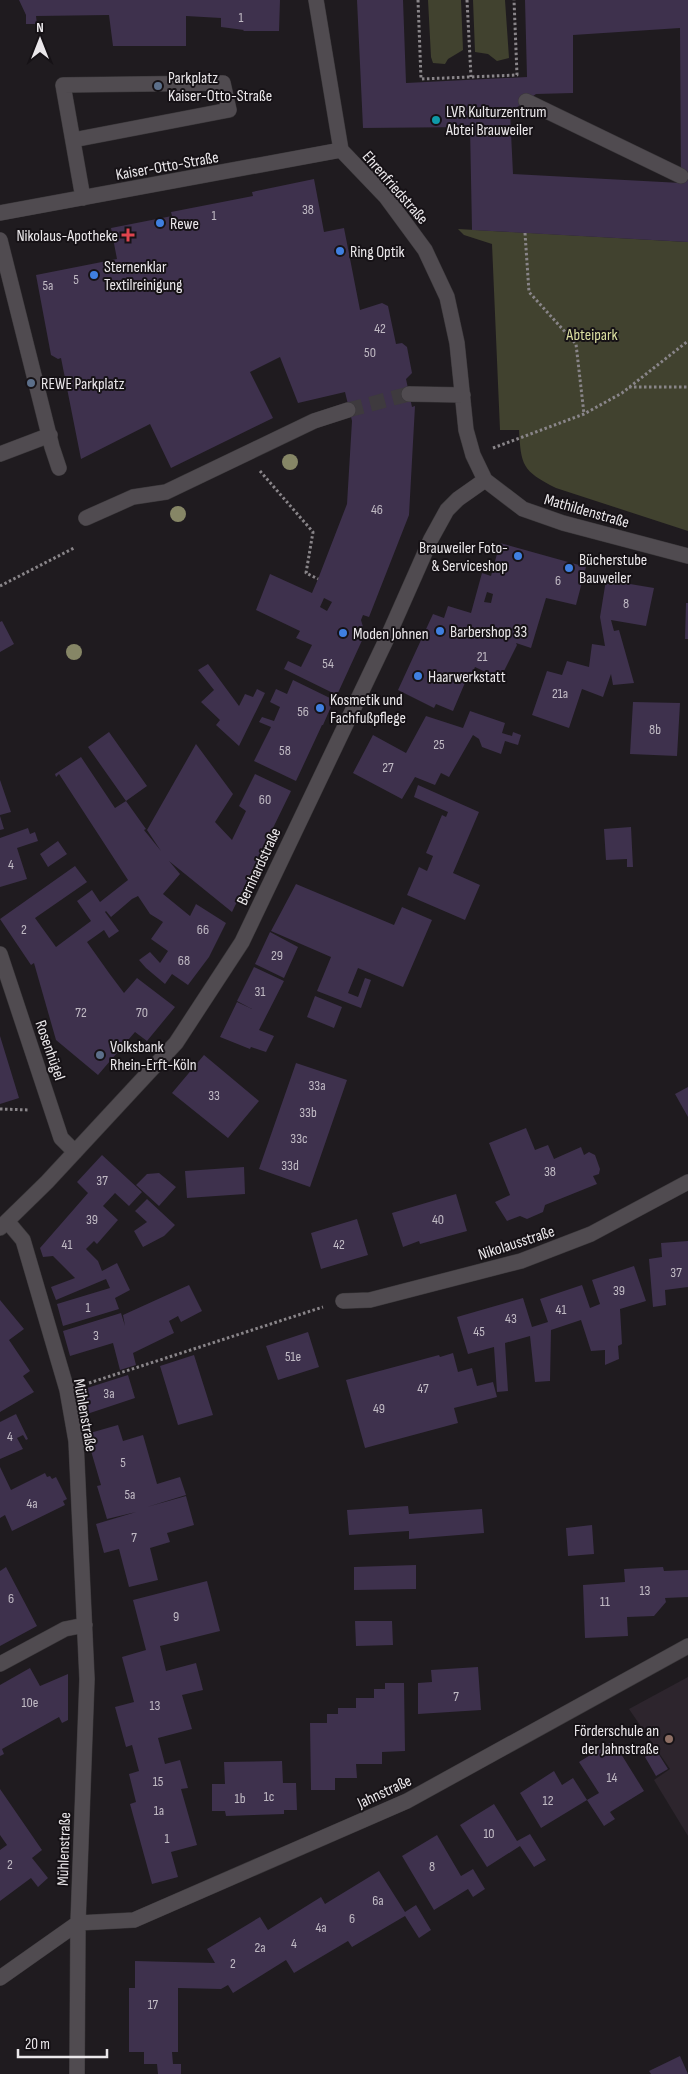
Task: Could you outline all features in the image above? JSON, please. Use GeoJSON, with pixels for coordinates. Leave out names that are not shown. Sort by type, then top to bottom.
{"type":"FeatureCollection","features":[{"type":"Feature","properties":{"kind":"street","name":"Ehrenfriedstraße"},"geometry":{"type":"LineString","coordinates":[[316,0],[341,150],[386,197],[425,250],[447,297],[457,343],[466,430],[485,480]]}},
{"type":"Feature","properties":{"kind":"street"},"geometry":{"type":"LineString","coordinates":[[73,140],[229,110],[223,83],[63,85],[83,198]]}},
{"type":"Feature","properties":{"kind":"street"},"geometry":{"type":"LineString","coordinates":[[526,101],[681,176]]}},
{"type":"Feature","properties":{"kind":"street","name":"Kaiser-Otto-Straße"},"geometry":{"type":"LineString","coordinates":[[0,213],[341,150]]}},
{"type":"Feature","properties":{"kind":"street"},"geometry":{"type":"LineString","coordinates":[[0,240],[52,447],[59,468]]}},
{"type":"Feature","properties":{"kind":"street"},"geometry":{"type":"LineString","coordinates":[[409,394],[462,395]]}},
{"type":"Feature","properties":{"kind":"street"},"geometry":{"type":"LineString","coordinates":[[86,518],[133,497],[166,492],[314,421],[348,410]]}},
{"type":"Feature","properties":{"kind":"street"},"geometry":{"type":"LineString","coordinates":[[0,454],[50,435]]}},
{"type":"Feature","properties":{"kind":"street","name":"Mathildenstraße"},"geometry":{"type":"LineString","coordinates":[[485,480],[523,509],[563,523],[688,556]]}},
{"type":"Feature","properties":{"kind":"street","name":"Bernhardstraße"},"geometry":{"type":"LineString","coordinates":[[4,1225],[75,1152],[176,1042],[242,942],[389,634],[431,538],[447,510],[485,480]]}},
{"type":"Feature","properties":{"kind":"street","name":"Rosenhügel"},"geometry":{"type":"LineString","coordinates":[[0,954],[61,1138],[75,1152]]}},
{"type":"Feature","properties":{"kind":"street","name":"Nikolausstraße"},"geometry":{"type":"LineString","coordinates":[[343,1300],[370,1300],[521,1261],[591,1234],[688,1182]]}},
{"type":"Feature","properties":{"kind":"street","name":"Mühlenstraße"},"geometry":{"type":"LineString","coordinates":[[4,1225],[23,1240],[67,1390],[76,1441],[88,1678],[78,1923],[77,2074]]}},
{"type":"Feature","properties":{"kind":"street"},"geometry":{"type":"LineString","coordinates":[[0,1664],[65,1629],[85,1625]]}},
{"type":"Feature","properties":{"kind":"street","name":"Jahnstraße"},"geometry":{"type":"LineString","coordinates":[[78,1923],[134,1920],[407,1801],[688,1646]]}},
{"type":"Feature","properties":{"kind":"street"},"geometry":{"type":"LineString","coordinates":[[0,1978],[78,1923]]}},
{"type":"Feature","properties":{"kind":"path"},"geometry":{"type":"LineString","coordinates":[[418,0],[422,79],[518,76],[514,0]]}},
{"type":"Feature","properties":{"kind":"path"},"geometry":{"type":"LineString","coordinates":[[467,0],[471,77]]}},
{"type":"Feature","properties":{"kind":"path"},"geometry":{"type":"LineString","coordinates":[[525,233],[529,292],[576,344],[584,414]]}},
{"type":"Feature","properties":{"kind":"path"},"geometry":{"type":"LineString","coordinates":[[474,455],[584,414],[629,387],[688,341]]}},
{"type":"Feature","properties":{"kind":"path"},"geometry":{"type":"LineString","coordinates":[[629,387],[688,387]]}},
{"type":"Feature","properties":{"kind":"path"},"geometry":{"type":"LineString","coordinates":[[270,483],[313,532],[306,573],[318,579]]}},
{"type":"Feature","properties":{"kind":"path"},"geometry":{"type":"LineString","coordinates":[[0,586],[74,548]]}},
{"type":"Feature","properties":{"kind":"path"},"geometry":{"type":"LineString","coordinates":[[67,1390],[343,1300]]}},
{"type":"Feature","properties":{"kind":"shaded area","name":"Förderschule an der Jahnstraße"},"geometry":{"type":"Polygon","coordinates":[[[688,1677],[688,1836],[654,1780],[670,1769],[629,1709],[688,1677]]]}},
{"type":"Feature","properties":{"kind":"green space"},"geometry":{"type":"Polygon","coordinates":[[[428,0],[461,0],[463,50],[448,59],[445,64],[433,63],[431,57],[428,0]]]}},
{"type":"Feature","properties":{"kind":"green space"},"geometry":{"type":"Polygon","coordinates":[[[473,0],[505,0],[509,58],[497,61],[488,54],[475,52],[473,0]]]}},
{"type":"Feature","properties":{"kind":"green space","name":"Abteipark"},"geometry":{"type":"Polygon","coordinates":[[[458,229],[688,242],[688,531],[556,488],[536,477],[526,466],[521,451],[519,430],[500,430],[492,244],[464,235],[458,229]]]}},
{"type":"Feature","properties":{"kind":"building"},"geometry":{"type":"Polygon","coordinates":[[[19,0],[280,0],[279,31],[243,31],[221,27],[221,18],[186,16],[186,46],[113,46],[109,15],[36,16],[37,24],[26,24],[26,15],[19,0]]]}},
{"type":"Feature","properties":{"kind":"building","name":"LVR Kulturzentrum Abtei Brauweiler"},"geometry":{"type":"Polygon","coordinates":[[[357,0],[403,0],[406,83],[527,77],[525,0],[688,0],[688,242],[472,230],[470,127],[363,128],[357,0]],[[680,28],[573,35],[573,93],[536,94],[510,112],[513,174],[681,183],[680,28]]]}},
{"type":"Feature","properties":{"kind":"building"},"geometry":{"type":"Polygon","coordinates":[[[314,179],[324,232],[344,228],[360,310],[382,303],[388,306],[396,344],[402,343],[407,347],[412,373],[406,379],[412,407],[415,406],[409,515],[369,617],[363,615],[361,620],[365,634],[337,695],[284,669],[288,661],[301,667],[312,645],[296,638],[300,631],[256,610],[270,574],[312,593],[318,579],[347,504],[352,421],[345,392],[298,403],[280,357],[250,372],[273,418],[171,468],[150,424],[81,459],[61,358],[58,359],[51,355],[36,275],[117,259],[111,228],[172,216],[171,212],[253,196],[252,192],[314,179]],[[324,598],[320,607],[327,611],[332,602],[324,598]]]}},
{"type":"Feature","properties":{"kind":"building"},"geometry":{"type":"Polygon","coordinates":[[[500,543],[586,567],[576,605],[546,598],[531,648],[516,643],[517,645],[500,679],[475,667],[470,679],[467,678],[453,711],[436,704],[434,708],[398,690],[433,614],[444,618],[448,606],[471,613],[482,573],[491,576],[500,543]],[[487,592],[484,602],[491,603],[493,594],[487,592]]]}},
{"type":"Feature","properties":{"kind":"building"},"geometry":{"type":"Polygon","coordinates":[[[606,580],[654,588],[646,626],[611,620],[614,631],[619,630],[634,683],[613,685],[611,674],[603,697],[582,689],[569,728],[532,715],[547,671],[562,675],[567,661],[589,667],[592,644],[605,646],[600,617],[606,580]]]}},
{"type":"Feature","properties":{"kind":"building"},"geometry":{"type":"Polygon","coordinates":[[[686,603],[688,603],[688,639],[685,639],[686,603]]]}},
{"type":"Feature","properties":{"kind":"building"},"geometry":{"type":"Polygon","coordinates":[[[2,621],[14,644],[0,652],[0,622],[2,621]]]}},
{"type":"Feature","properties":{"kind":"building"},"geometry":{"type":"Polygon","coordinates":[[[208,664],[239,706],[245,694],[253,697],[257,689],[265,693],[239,746],[216,725],[220,720],[201,702],[214,690],[198,670],[208,664]]]}},
{"type":"Feature","properties":{"kind":"building"},"geometry":{"type":"Polygon","coordinates":[[[293,680],[334,700],[296,781],[254,761],[271,727],[259,722],[262,717],[274,721],[280,707],[270,702],[276,689],[287,694],[293,680]]]}},
{"type":"Feature","properties":{"kind":"building"},"geometry":{"type":"Polygon","coordinates":[[[633,702],[680,703],[677,756],[630,754],[633,702]]]}},
{"type":"Feature","properties":{"kind":"building"},"geometry":{"type":"Polygon","coordinates":[[[470,711],[505,723],[502,733],[512,736],[513,732],[521,735],[518,745],[505,741],[501,754],[482,747],[479,739],[473,735],[449,777],[441,773],[435,785],[415,777],[402,799],[353,773],[373,735],[406,753],[426,716],[463,728],[470,711]]]}},
{"type":"Feature","properties":{"kind":"building"},"geometry":{"type":"Polygon","coordinates":[[[109,732],[147,786],[126,801],[88,747],[109,732]]]}},
{"type":"Feature","properties":{"kind":"building"},"geometry":{"type":"Polygon","coordinates":[[[196,744],[233,794],[215,822],[232,840],[246,811],[239,806],[255,774],[291,791],[232,912],[169,861],[180,874],[163,894],[190,916],[196,904],[226,923],[209,957],[188,985],[172,974],[165,984],[139,960],[150,952],[160,963],[168,951],[151,939],[163,922],[150,914],[138,896],[111,917],[105,912],[119,931],[109,938],[104,930],[87,942],[109,973],[124,993],[137,978],[175,1007],[147,1041],[135,1032],[98,1075],[56,1040],[34,963],[31,965],[0,919],[75,866],[87,882],[35,918],[56,947],[91,921],[77,901],[92,890],[100,902],[128,880],[59,774],[56,777],[55,774],[81,757],[115,808],[126,801],[146,829],[144,830],[161,851],[147,830],[196,744]]]}},
{"type":"Feature","properties":{"kind":"building"},"geometry":{"type":"Polygon","coordinates":[[[0,780],[11,812],[0,815],[0,780]]]}},
{"type":"Feature","properties":{"kind":"building"},"geometry":{"type":"Polygon","coordinates":[[[418,785],[479,812],[453,873],[480,885],[465,920],[407,895],[419,867],[427,871],[433,856],[426,853],[442,815],[446,817],[448,812],[414,797],[418,785]]]}},
{"type":"Feature","properties":{"kind":"building"},"geometry":{"type":"Polygon","coordinates":[[[0,816],[4,829],[0,830],[0,816]]]}},
{"type":"Feature","properties":{"kind":"building"},"geometry":{"type":"Polygon","coordinates":[[[631,827],[633,867],[627,867],[627,859],[606,860],[604,829],[631,827]]]}},
{"type":"Feature","properties":{"kind":"building"},"geometry":{"type":"Polygon","coordinates":[[[28,828],[30,834],[35,832],[38,841],[17,848],[27,879],[0,887],[0,838],[28,828]]]}},
{"type":"Feature","properties":{"kind":"building"},"geometry":{"type":"Polygon","coordinates":[[[58,841],[67,854],[48,867],[40,854],[58,841]]]}},
{"type":"Feature","properties":{"kind":"building"},"geometry":{"type":"Polygon","coordinates":[[[296,884],[394,925],[402,907],[432,920],[403,987],[358,968],[348,993],[358,997],[365,978],[371,980],[361,1008],[317,991],[331,957],[271,931],[296,884]]]}},
{"type":"Feature","properties":{"kind":"building"},"geometry":{"type":"Polygon","coordinates":[[[270,932],[298,947],[284,978],[255,964],[270,932]]]}},
{"type":"Feature","properties":{"kind":"building"},"geometry":{"type":"Polygon","coordinates":[[[254,967],[284,981],[259,1030],[274,1036],[266,1052],[251,1047],[250,1049],[220,1037],[237,1002],[252,1009],[237,1001],[254,967]]]}},
{"type":"Feature","properties":{"kind":"building"},"geometry":{"type":"Polygon","coordinates":[[[315,996],[342,1007],[334,1028],[307,1017],[315,996]]]}},
{"type":"Feature","properties":{"kind":"building"},"geometry":{"type":"Polygon","coordinates":[[[0,1036],[19,1098],[0,1104],[0,1036]]]}},
{"type":"Feature","properties":{"kind":"building"},"geometry":{"type":"Polygon","coordinates":[[[204,1055],[259,1101],[228,1138],[172,1093],[204,1055]]]}},
{"type":"Feature","properties":{"kind":"building"},"geometry":{"type":"Polygon","coordinates":[[[296,1063],[347,1080],[310,1187],[259,1169],[296,1063]]]}},
{"type":"Feature","properties":{"kind":"building"},"geometry":{"type":"Polygon","coordinates":[[[688,1087],[688,1117],[675,1094],[688,1087]]]}},
{"type":"Feature","properties":{"kind":"building"},"geometry":{"type":"Polygon","coordinates":[[[526,1128],[535,1150],[548,1145],[554,1159],[581,1147],[584,1155],[589,1152],[595,1155],[600,1169],[599,1174],[593,1176],[597,1184],[545,1205],[543,1212],[527,1219],[520,1216],[507,1221],[495,1202],[510,1195],[489,1143],[526,1128]]]}},
{"type":"Feature","properties":{"kind":"building"},"geometry":{"type":"Polygon","coordinates":[[[102,1155],[142,1192],[129,1206],[115,1193],[103,1206],[118,1220],[97,1244],[94,1241],[86,1249],[98,1261],[102,1271],[117,1263],[130,1290],[115,1298],[119,1309],[63,1326],[57,1304],[110,1288],[106,1279],[56,1300],[51,1287],[75,1278],[53,1256],[43,1257],[40,1248],[88,1193],[77,1182],[102,1155]]]}},
{"type":"Feature","properties":{"kind":"building"},"geometry":{"type":"Polygon","coordinates":[[[244,1167],[245,1194],[187,1198],[185,1171],[244,1167]]]}},
{"type":"Feature","properties":{"kind":"building"},"geometry":{"type":"Polygon","coordinates":[[[159,1173],[176,1187],[159,1206],[136,1185],[147,1174],[159,1173]]]}},
{"type":"Feature","properties":{"kind":"building"},"geometry":{"type":"Polygon","coordinates":[[[456,1194],[467,1231],[420,1244],[419,1241],[403,1247],[392,1213],[456,1194]]]}},
{"type":"Feature","properties":{"kind":"building"},"geometry":{"type":"Polygon","coordinates":[[[147,1199],[175,1225],[164,1236],[143,1247],[134,1231],[147,1222],[135,1211],[147,1199]]]}},
{"type":"Feature","properties":{"kind":"building"},"geometry":{"type":"Polygon","coordinates":[[[357,1219],[368,1255],[321,1269],[311,1233],[357,1219]]]}},
{"type":"Feature","properties":{"kind":"building"},"geometry":{"type":"Polygon","coordinates":[[[688,1241],[688,1287],[665,1290],[666,1305],[653,1307],[649,1259],[662,1257],[661,1243],[688,1241]]]}},
{"type":"Feature","properties":{"kind":"building"},"geometry":{"type":"Polygon","coordinates":[[[634,1266],[646,1301],[620,1309],[622,1344],[618,1346],[619,1359],[605,1365],[605,1350],[591,1351],[581,1320],[551,1330],[550,1381],[535,1382],[530,1336],[505,1343],[508,1391],[497,1392],[494,1347],[468,1354],[457,1317],[523,1298],[532,1327],[548,1322],[540,1299],[582,1285],[590,1308],[600,1304],[592,1280],[634,1266]]]}},
{"type":"Feature","properties":{"kind":"building"},"geometry":{"type":"Polygon","coordinates":[[[189,1285],[202,1311],[181,1322],[178,1316],[169,1321],[174,1333],[133,1353],[136,1365],[120,1370],[113,1343],[70,1356],[63,1331],[121,1313],[125,1326],[123,1315],[189,1285]]]}},
{"type":"Feature","properties":{"kind":"building"},"geometry":{"type":"Polygon","coordinates":[[[0,1300],[24,1329],[9,1340],[30,1371],[23,1376],[34,1392],[0,1412],[0,1300]]]}},
{"type":"Feature","properties":{"kind":"building"},"geometry":{"type":"Polygon","coordinates":[[[308,1332],[319,1367],[278,1380],[266,1346],[308,1332]]]}},
{"type":"Feature","properties":{"kind":"building"},"geometry":{"type":"Polygon","coordinates":[[[453,1353],[458,1372],[472,1368],[477,1386],[493,1382],[497,1397],[454,1408],[458,1423],[365,1448],[346,1380],[453,1353]]]}},
{"type":"Feature","properties":{"kind":"building"},"geometry":{"type":"Polygon","coordinates":[[[194,1355],[213,1415],[178,1425],[160,1366],[194,1355]]]}},
{"type":"Feature","properties":{"kind":"building"},"geometry":{"type":"Polygon","coordinates":[[[128,1375],[135,1398],[87,1414],[84,1389],[128,1375]]]}},
{"type":"Feature","properties":{"kind":"building"},"geometry":{"type":"Polygon","coordinates":[[[16,1414],[28,1439],[26,1440],[23,1435],[17,1438],[23,1449],[0,1459],[0,1422],[16,1414]]]}},
{"type":"Feature","properties":{"kind":"building"},"geometry":{"type":"Polygon","coordinates":[[[118,1425],[123,1441],[143,1435],[157,1484],[180,1477],[186,1495],[147,1507],[186,1496],[194,1525],[167,1533],[170,1542],[150,1548],[158,1580],[129,1587],[119,1549],[104,1553],[96,1524],[136,1512],[107,1519],[97,1486],[101,1485],[91,1451],[95,1450],[90,1433],[118,1425]]]}},
{"type":"Feature","properties":{"kind":"building"},"geometry":{"type":"Polygon","coordinates":[[[0,1467],[11,1490],[45,1473],[47,1477],[50,1476],[52,1479],[56,1477],[67,1499],[63,1501],[65,1505],[12,1531],[5,1515],[0,1518],[0,1467]]]}},
{"type":"Feature","properties":{"kind":"building"},"geometry":{"type":"Polygon","coordinates":[[[408,1506],[409,1514],[482,1509],[484,1533],[409,1539],[409,1531],[349,1535],[347,1510],[408,1506]]]}},
{"type":"Feature","properties":{"kind":"building"},"geometry":{"type":"Polygon","coordinates":[[[592,1525],[594,1554],[568,1556],[566,1528],[592,1525]]]}},
{"type":"Feature","properties":{"kind":"building"},"geometry":{"type":"Polygon","coordinates":[[[416,1565],[416,1589],[354,1590],[354,1567],[416,1565]]]}},
{"type":"Feature","properties":{"kind":"building"},"geometry":{"type":"Polygon","coordinates":[[[6,1567],[37,1626],[0,1646],[0,1571],[6,1567]]]}},
{"type":"Feature","properties":{"kind":"building"},"geometry":{"type":"Polygon","coordinates":[[[663,1567],[664,1571],[688,1570],[688,1597],[665,1598],[666,1602],[654,1616],[627,1617],[628,1636],[585,1638],[583,1585],[625,1582],[624,1569],[663,1567]]]}},
{"type":"Feature","properties":{"kind":"building"},"geometry":{"type":"Polygon","coordinates":[[[207,1581],[220,1631],[160,1646],[166,1671],[196,1663],[203,1690],[182,1695],[192,1729],[158,1738],[165,1764],[180,1760],[188,1788],[181,1789],[197,1845],[171,1852],[178,1877],[152,1884],[130,1804],[136,1802],[129,1774],[139,1771],[132,1745],[126,1747],[115,1707],[134,1702],[122,1657],[146,1650],[133,1600],[207,1581]]]}},
{"type":"Feature","properties":{"kind":"building"},"geometry":{"type":"Polygon","coordinates":[[[355,1621],[392,1621],[393,1645],[356,1646],[355,1621]]]}},
{"type":"Feature","properties":{"kind":"building"},"geometry":{"type":"Polygon","coordinates":[[[478,1667],[481,1710],[418,1714],[418,1683],[432,1682],[431,1670],[478,1667]]]}},
{"type":"Feature","properties":{"kind":"building"},"geometry":{"type":"Polygon","coordinates":[[[30,1668],[40,1686],[68,1674],[68,1720],[62,1723],[59,1717],[2,1749],[4,1754],[0,1756],[0,1685],[30,1668]]]}},
{"type":"Feature","properties":{"kind":"building"},"geometry":{"type":"Polygon","coordinates":[[[385,1683],[404,1683],[405,1751],[382,1752],[382,1764],[356,1764],[357,1778],[335,1778],[335,1790],[311,1790],[310,1723],[327,1723],[327,1714],[338,1714],[338,1708],[356,1708],[356,1698],[374,1698],[374,1689],[385,1689],[385,1683]]]}},
{"type":"Feature","properties":{"kind":"building"},"geometry":{"type":"Polygon","coordinates":[[[613,1741],[644,1791],[610,1812],[615,1819],[604,1826],[587,1800],[599,1793],[579,1762],[613,1741]]]}},
{"type":"Feature","properties":{"kind":"building"},"geometry":{"type":"Polygon","coordinates":[[[656,1750],[668,1769],[656,1776],[645,1757],[656,1750]]]}},
{"type":"Feature","properties":{"kind":"building"},"geometry":{"type":"Polygon","coordinates":[[[282,1761],[283,1783],[296,1783],[297,1810],[284,1810],[284,1814],[226,1816],[225,1811],[212,1811],[212,1784],[225,1784],[224,1762],[282,1761]]]}},
{"type":"Feature","properties":{"kind":"building"},"geometry":{"type":"Polygon","coordinates":[[[554,1771],[562,1785],[573,1778],[587,1800],[541,1828],[520,1793],[554,1771]]]}},
{"type":"Feature","properties":{"kind":"building"},"geometry":{"type":"Polygon","coordinates":[[[0,1789],[42,1850],[32,1858],[48,1878],[38,1887],[31,1878],[0,1901],[0,1850],[7,1845],[0,1835],[0,1789]]]}},
{"type":"Feature","properties":{"kind":"building"},"geometry":{"type":"Polygon","coordinates":[[[494,1804],[517,1841],[530,1834],[546,1860],[534,1867],[520,1846],[487,1867],[460,1825],[494,1804]]]}},
{"type":"Feature","properties":{"kind":"building"},"geometry":{"type":"Polygon","coordinates":[[[437,1835],[461,1876],[473,1869],[485,1889],[473,1897],[468,1889],[434,1910],[402,1856],[437,1835]]]}},
{"type":"Feature","properties":{"kind":"building"},"geometry":{"type":"Polygon","coordinates":[[[379,1871],[405,1912],[416,1905],[431,1930],[419,1938],[405,1916],[352,1947],[348,1941],[294,1973],[286,1960],[233,1993],[228,1985],[221,1989],[178,1988],[178,2052],[172,2052],[173,2064],[181,2064],[181,2074],[158,2074],[157,2064],[144,2064],[144,2052],[129,2052],[129,1988],[135,1988],[135,1961],[215,1963],[207,1949],[260,1917],[268,1930],[321,1897],[325,1904],[379,1871]]]}},
{"type":"Feature","properties":{"kind":"building"},"geometry":{"type":"Polygon","coordinates":[[[680,2056],[688,2074],[651,2074],[649,2071],[680,2056]]]}},
{"type":"Feature","properties":{"kind":"tunnel"},"geometry":{"type":"LineString","coordinates":[[348,410],[409,394]]}},
{"type":"Feature","properties":{"kind":"place","name":"Parkplatz Kaiser-Otto-Straße"},"geometry":{"type":"Point","coordinates":[158,86]}},
{"type":"Feature","properties":{"kind":"place","name":"LVR Kulturzentrum Abtei Brauweiler"},"geometry":{"type":"Point","coordinates":[436,120]}},
{"type":"Feature","properties":{"kind":"place","name":"Rewe"},"geometry":{"type":"Point","coordinates":[160,223]}},
{"type":"Feature","properties":{"kind":"place","name":"Nikolaus-Apotheke"},"geometry":{"type":"Point","coordinates":[128,235]}},
{"type":"Feature","properties":{"kind":"place","name":"Ring Optik"},"geometry":{"type":"Point","coordinates":[340,251]}},
{"type":"Feature","properties":{"kind":"place","name":"Sternenklar Textilreinigung"},"geometry":{"type":"Point","coordinates":[94,275]}},
{"type":"Feature","properties":{"kind":"place","name":"REWE Parkplatz"},"geometry":{"type":"Point","coordinates":[31,383]}},
{"type":"Feature","properties":{"kind":"place","name":"Brauweiler Foto- & Serviceshop"},"geometry":{"type":"Point","coordinates":[518,556]}},
{"type":"Feature","properties":{"kind":"place","name":"Bücherstube Bauweiler"},"geometry":{"type":"Point","coordinates":[569,568]}},
{"type":"Feature","properties":{"kind":"place","name":"Barbershop 33"},"geometry":{"type":"Point","coordinates":[440,631]}},
{"type":"Feature","properties":{"kind":"place","name":"Moden Johnen"},"geometry":{"type":"Point","coordinates":[343,633]}},
{"type":"Feature","properties":{"kind":"place","name":"Haarwerkstatt"},"geometry":{"type":"Point","coordinates":[418,676]}},
{"type":"Feature","properties":{"kind":"place","name":"Kosmetik und Fachfußpflege"},"geometry":{"type":"Point","coordinates":[320,708]}},
{"type":"Feature","properties":{"kind":"place","name":"Volksbank Rhein-Erft-Köln"},"geometry":{"type":"Point","coordinates":[100,1055]}},
{"type":"Feature","properties":{"kind":"place","name":"Förderschule an der Jahnstraße"},"geometry":{"type":"Point","coordinates":[669,1739]}}]}
